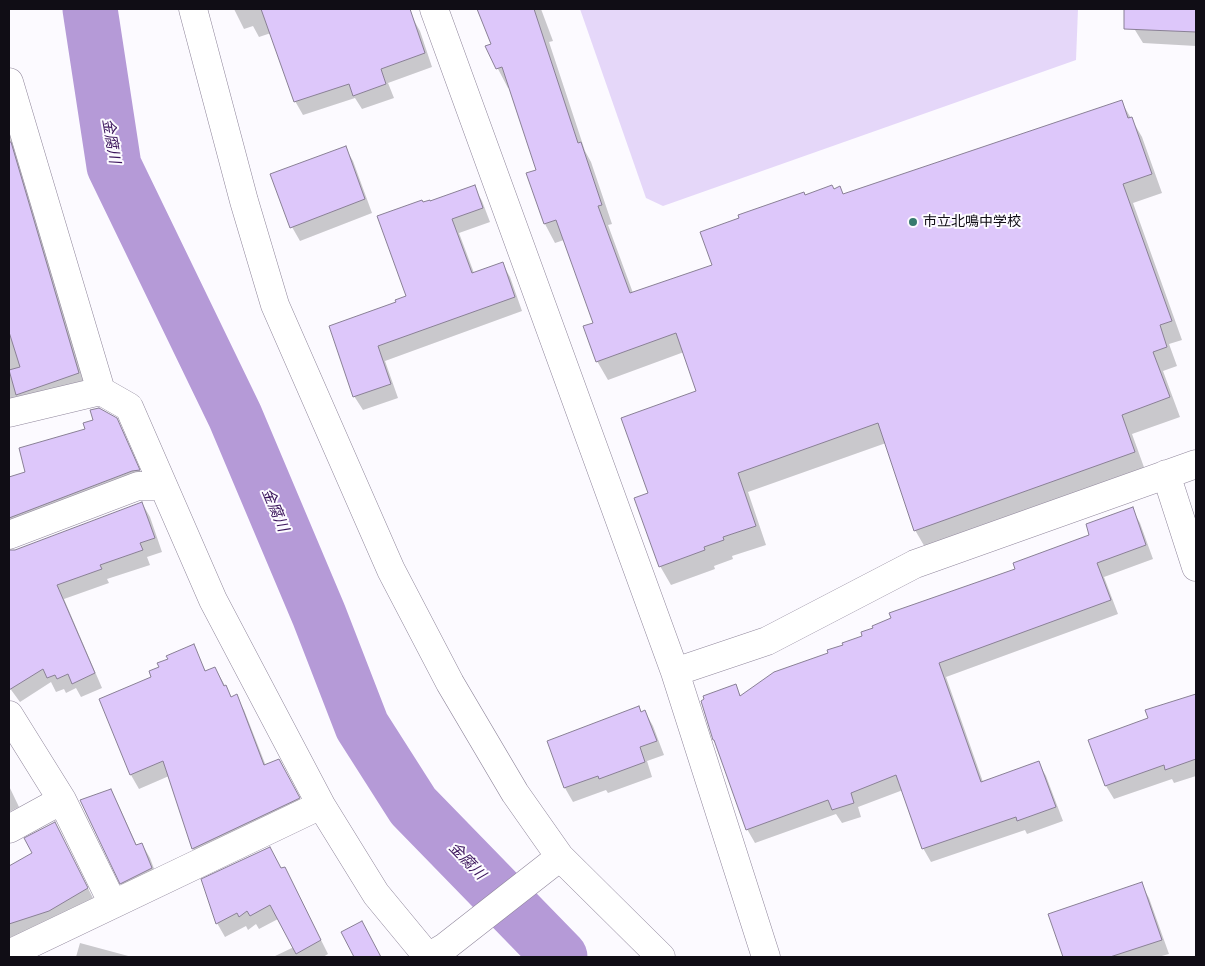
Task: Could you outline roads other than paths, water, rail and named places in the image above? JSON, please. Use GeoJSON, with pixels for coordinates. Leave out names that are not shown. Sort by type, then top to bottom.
{"type":"FeatureCollection","features":[{"type":"Feature","properties":{"kind":"street"},"geometry":{"type":"LineString","coordinates":[[193,9],[242,192],[275,305],[396,579],[450,684],[514,793],[560,858],[662,957]]}},
{"type":"Feature","properties":{"kind":"street"},"geometry":{"type":"LineString","coordinates":[[434,9],[675,672],[766,957]]}},
{"type":"Feature","properties":{"kind":"street"},"geometry":{"type":"LineString","coordinates":[[9,82],[101,390],[129,407],[213,600],[321,805],[376,894],[434,954],[560,858]]}},
{"type":"Feature","properties":{"kind":"street"},"geometry":{"type":"LineString","coordinates":[[9,413],[101,390]]}},
{"type":"Feature","properties":{"kind":"street"},"geometry":{"type":"LineString","coordinates":[[675,672],[767,641],[915,564],[1196,464]]}},
{"type":"Feature","properties":{"kind":"street"},"geometry":{"type":"LineString","coordinates":[[1166,474],[1196,567]]}},
{"type":"Feature","properties":{"kind":"street"},"geometry":{"type":"LineString","coordinates":[[9,536],[138,486],[163,486]]}},
{"type":"Feature","properties":{"kind":"street"},"geometry":{"type":"LineString","coordinates":[[9,715],[62,800],[113,904]]}},
{"type":"Feature","properties":{"kind":"street"},"geometry":{"type":"LineString","coordinates":[[9,829],[62,800]]}},
{"type":"Feature","properties":{"kind":"street"},"geometry":{"type":"LineString","coordinates":[[9,954],[321,805]]}},
{"type":"Feature","properties":{"kind":"waterway","name":"金腐川"},"geometry":{"type":"LineString","coordinates":[[90,9],[114,166],[235,416],[319,615],[362,726],[413,806],[560,957]]}},
{"type":"Feature","properties":{"kind":"place","name":"市立北鳴中学校"},"geometry":{"type":"Point","coordinates":[913,222]}}]}
